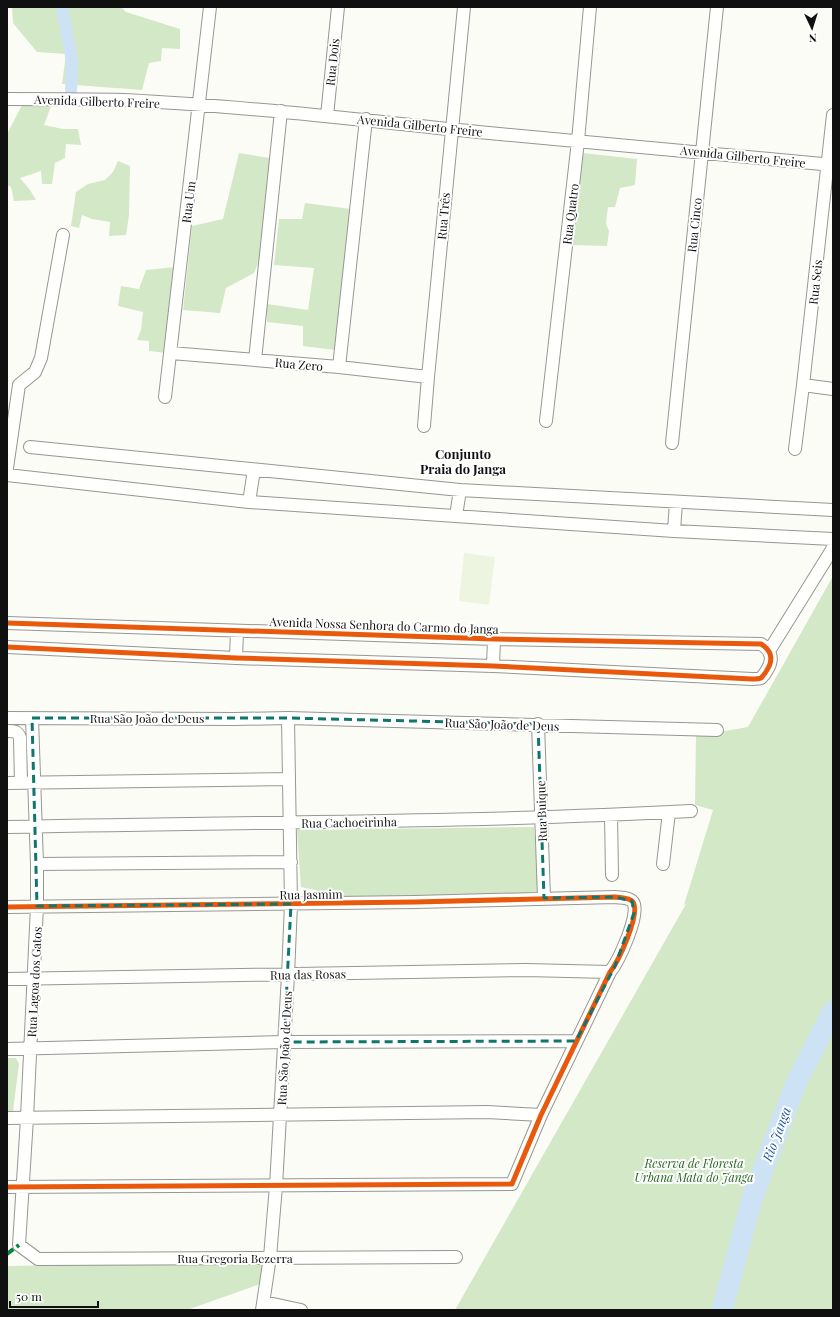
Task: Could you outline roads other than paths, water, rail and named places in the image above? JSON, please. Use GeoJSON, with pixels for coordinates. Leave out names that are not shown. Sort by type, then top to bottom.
{"type":"FeatureCollection","features":[{"type":"Feature","properties":{"kind":"street","name":"Rua Um"},"geometry":{"type":"LineString","coordinates":[[165,397],[200,105],[210,7]]}},
{"type":"Feature","properties":{"kind":"street","name":"Rua Dois"},"geometry":{"type":"LineString","coordinates":[[326,116],[338,7]]}},
{"type":"Feature","properties":{"kind":"street","name":"Rua Três"},"geometry":{"type":"LineString","coordinates":[[424,426],[464,7]]}},
{"type":"Feature","properties":{"kind":"street","name":"Rua Quatro"},"geometry":{"type":"LineString","coordinates":[[546,421],[578,142],[590,7]]}},
{"type":"Feature","properties":{"kind":"street","name":"Rua Cinco"},"geometry":{"type":"LineString","coordinates":[[672,443],[717,7]]}},
{"type":"Feature","properties":{"kind":"street","name":"Avenida Gilberto Freire"},"geometry":{"type":"LineString","coordinates":[[7,99],[121,100],[200,105],[366,119],[578,142],[701,152],[830,165]]}},
{"type":"Feature","properties":{"kind":"street"},"geometry":{"type":"LineString","coordinates":[[255,360],[281,112]]}},
{"type":"Feature","properties":{"kind":"street","name":"Rua Seis"},"geometry":{"type":"LineString","coordinates":[[795,449],[830,165],[833,115]]}},
{"type":"Feature","properties":{"kind":"street"},"geometry":{"type":"LineString","coordinates":[[339,367],[366,119]]}},
{"type":"Feature","properties":{"kind":"street"},"geometry":{"type":"LineString","coordinates":[[7,468],[13,385],[35,372],[41,358],[63,235]]}},
{"type":"Feature","properties":{"kind":"street","name":"Rua Zero"},"geometry":{"type":"LineString","coordinates":[[171,353],[339,367],[428,377]]}},
{"type":"Feature","properties":{"kind":"street"},"geometry":{"type":"LineString","coordinates":[[803,385],[833,389]]}},
{"type":"Feature","properties":{"kind":"street"},"geometry":{"type":"LineString","coordinates":[[30,447],[460,490],[833,510]]}},
{"type":"Feature","properties":{"kind":"street"},"geometry":{"type":"LineString","coordinates":[[249,502],[254,470]]}},
{"type":"Feature","properties":{"kind":"street"},"geometry":{"type":"LineString","coordinates":[[7,475],[249,502],[674,531],[833,539]]}},
{"type":"Feature","properties":{"kind":"street"},"geometry":{"type":"LineString","coordinates":[[456,516],[460,490]]}},
{"type":"Feature","properties":{"kind":"street"},"geometry":{"type":"LineString","coordinates":[[674,531],[676,502]]}},
{"type":"Feature","properties":{"kind":"street"},"geometry":{"type":"LineString","coordinates":[[7,647],[236,658],[492,666],[752,679],[761,678],[767,672],[771,663],[771,657],[765,647],[833,548]]}},
{"type":"Feature","properties":{"kind":"street","name":"Avenida Nossa Senhora do Carmo do Janga"},"geometry":{"type":"LineString","coordinates":[[7,623],[765,647]]}},
{"type":"Feature","properties":{"kind":"street"},"geometry":{"type":"LineString","coordinates":[[236,658],[238,631]]}},
{"type":"Feature","properties":{"kind":"street"},"geometry":{"type":"LineString","coordinates":[[492,666],[494,639]]}},
{"type":"Feature","properties":{"kind":"street","name":"Rua São João de Deus"},"geometry":{"type":"LineString","coordinates":[[7,718],[288,718],[717,730]]}},
{"type":"Feature","properties":{"kind":"street","name":"Rua Lagoa dos Gatos"},"geometry":{"type":"LineString","coordinates":[[19,1245],[28,1118],[37,906],[35,784],[32,718]]}},
{"type":"Feature","properties":{"kind":"street","name":"Rua São João de Deus"},"geometry":{"type":"LineString","coordinates":[[263,1306],[270,1257],[276,1186],[292,904],[288,780],[288,718]]}},
{"type":"Feature","properties":{"kind":"street","name":"Rua Buique"},"geometry":{"type":"LineString","coordinates":[[538,724],[544,898]]}},
{"type":"Feature","properties":{"kind":"street"},"geometry":{"type":"LineString","coordinates":[[7,731],[16,731],[20,738],[21,783]]}},
{"type":"Feature","properties":{"kind":"street"},"geometry":{"type":"LineString","coordinates":[[7,783],[35,784],[288,780]]}},
{"type":"Feature","properties":{"kind":"street","name":"Rua Cachoeirinha"},"geometry":{"type":"LineString","coordinates":[[7,827],[290,823],[611,815],[691,811]]}},
{"type":"Feature","properties":{"kind":"street"},"geometry":{"type":"LineString","coordinates":[[663,864],[669,812]]}},
{"type":"Feature","properties":{"kind":"street"},"geometry":{"type":"LineString","coordinates":[[611,815],[612,875]]}},
{"type":"Feature","properties":{"kind":"street"},"geometry":{"type":"LineString","coordinates":[[37,864],[291,862]]}},
{"type":"Feature","properties":{"kind":"street","name":"Rua Jasmim"},"geometry":{"type":"LineString","coordinates":[[7,907],[292,904],[544,898],[627,898],[632,901],[635,906],[634,913],[629,934],[621,954],[610,972]]}},
{"type":"Feature","properties":{"kind":"street","name":"Rua das Rosas"},"geometry":{"type":"LineString","coordinates":[[7,979],[526,970],[610,972]]}},
{"type":"Feature","properties":{"kind":"street"},"geometry":{"type":"LineString","coordinates":[[7,1187],[512,1184],[541,1115],[610,972]]}},
{"type":"Feature","properties":{"kind":"street"},"geometry":{"type":"LineString","coordinates":[[7,1049],[284,1042],[576,1041]]}},
{"type":"Feature","properties":{"kind":"street"},"geometry":{"type":"LineString","coordinates":[[7,1118],[488,1112],[541,1115]]}},
{"type":"Feature","properties":{"kind":"street","name":"Rua Gregoria Bezerra"},"geometry":{"type":"LineString","coordinates":[[19,1245],[38,1259],[456,1257]]}},
{"type":"Feature","properties":{"kind":"street"},"geometry":{"type":"LineString","coordinates":[[263,1306],[301,1310]]}},
{"type":"Feature","properties":{"kind":"waterway"},"geometry":{"type":"LineString","coordinates":[[62,7],[72,62],[71,93]]}},
{"type":"Feature","properties":{"kind":"waterway","name":"Rio Janga"},"geometry":{"type":"LineString","coordinates":[[722,1310],[752,1199],[796,1083],[833,1011]]}},
{"type":"Feature","properties":{"kind":"district","name":"Conjunto Praia do Janga"},"geometry":{"type":"Point","coordinates":[463,460]}},
{"type":"Feature","properties":{"kind":"park label","name":"Reserva de Floresta Urbana Mata do Janga"},"geometry":{"type":"Point","coordinates":[694,1170]}}]}
